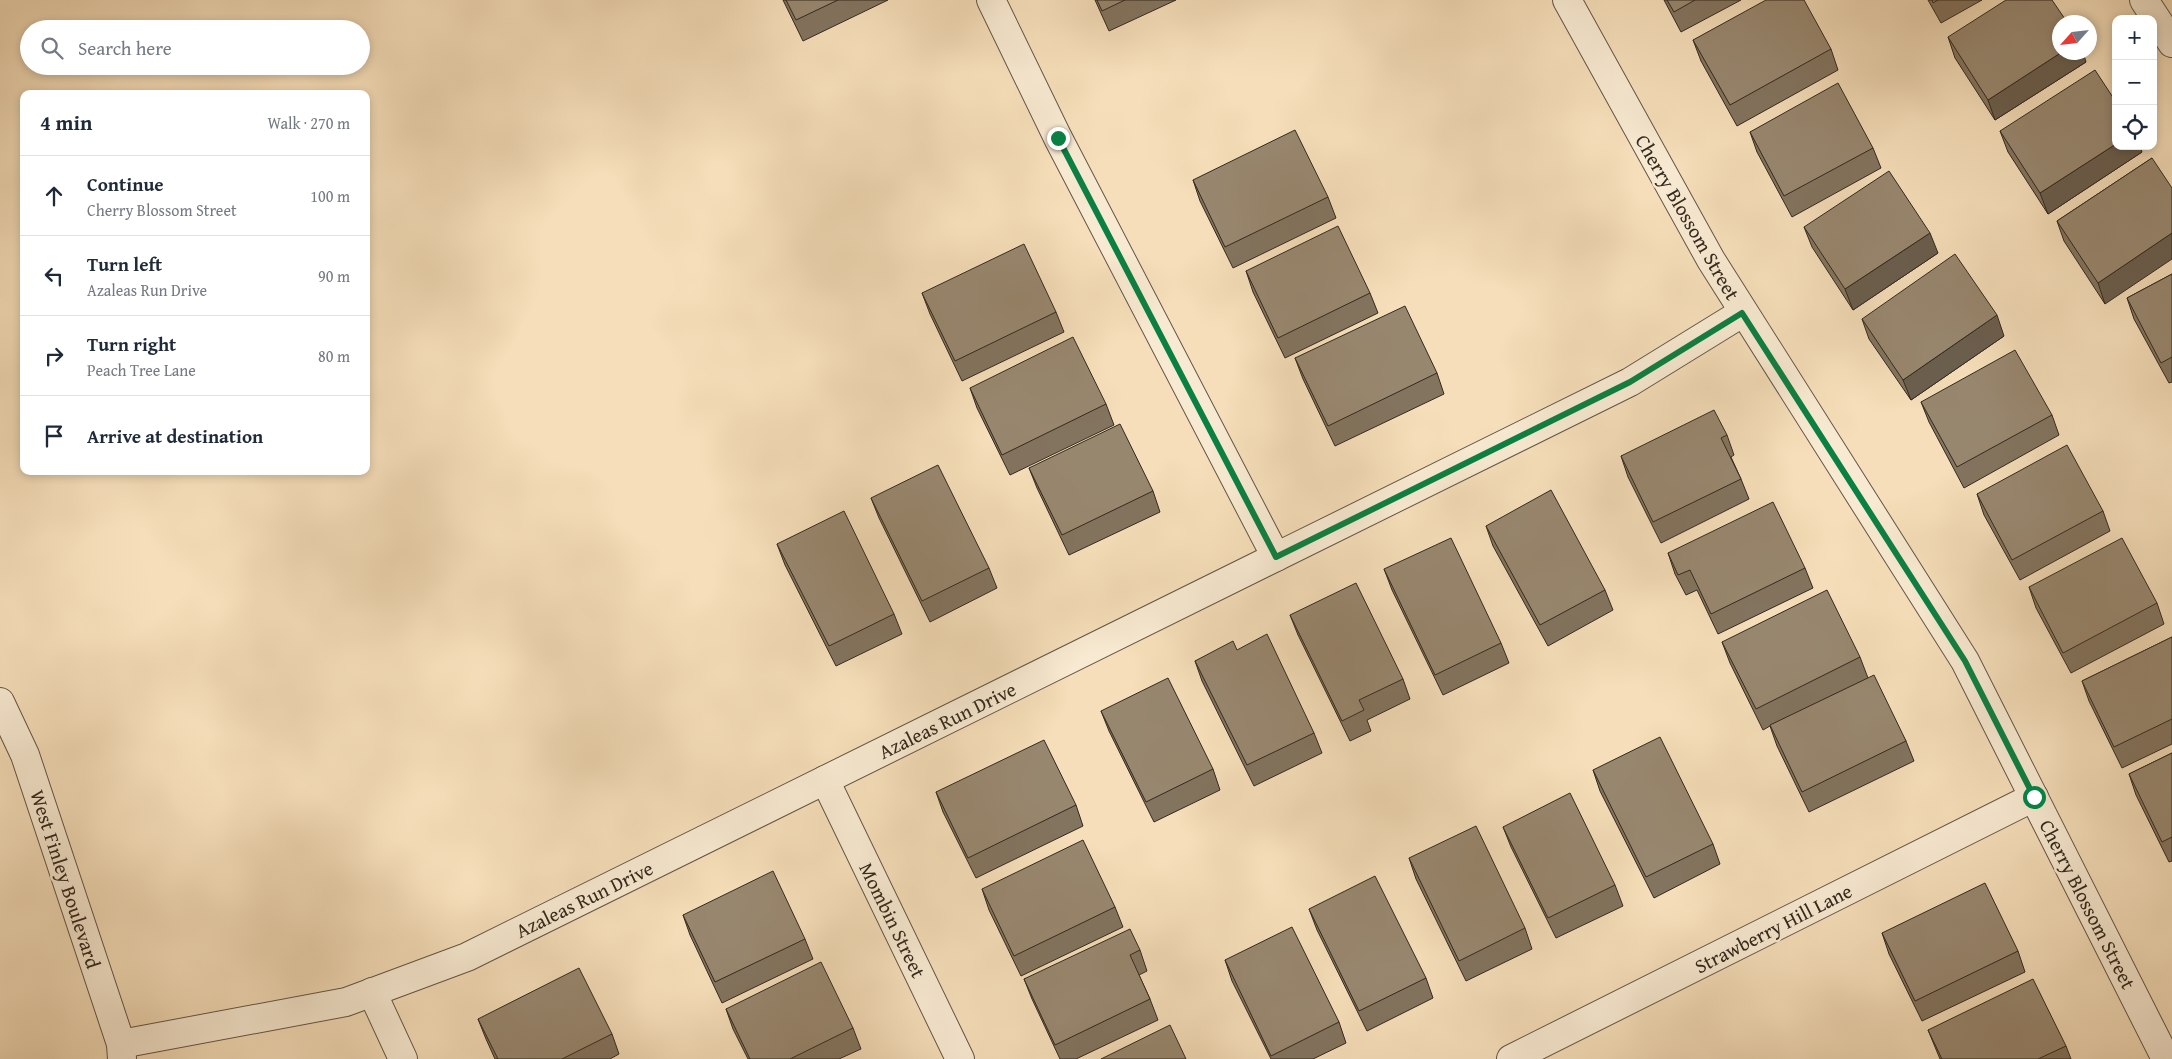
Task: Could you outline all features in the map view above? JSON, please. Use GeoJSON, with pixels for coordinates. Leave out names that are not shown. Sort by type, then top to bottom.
{"type":"FeatureCollection","features":[{"type":"Feature","properties":{"kind":"street"},"geometry":{"type":"LineString","coordinates":[[991,0],[1058,138],[1276,557]]}},
{"type":"Feature","properties":{"kind":"street","name":"Cherry Blossom Street"},"geometry":{"type":"LineString","coordinates":[[1566,0],[1742,313],[1965,661],[2166,1059]]}},
{"type":"Feature","properties":{"kind":"street"},"geometry":{"type":"LineString","coordinates":[[2144,0],[2172,43]]}},
{"type":"Feature","properties":{"kind":"street","name":"Azaleas Run Drive"},"geometry":{"type":"LineString","coordinates":[[122,1052],[346,1002],[467,957],[1630,382],[1742,313]]}},
{"type":"Feature","properties":{"kind":"street","name":"West Finley Boulevard"},"geometry":{"type":"LineString","coordinates":[[0,702],[25,755],[122,1052]]}},
{"type":"Feature","properties":{"kind":"street","name":"Mombin Street"},"geometry":{"type":"LineString","coordinates":[[825,780],[960,1059]]}},
{"type":"Feature","properties":{"kind":"street","name":"Strawberry Hill Lane"},"geometry":{"type":"LineString","coordinates":[[1511,1059],[2034,797]]}},
{"type":"Feature","properties":{"kind":"street"},"geometry":{"type":"LineString","coordinates":[[372,992],[403,1059]]}},
{"type":"Feature","properties":{"kind":"building"},"geometry":{"type":"Polygon","coordinates":[[[786,0],[838,0],[796,20],[786,0]]]}},
{"type":"Feature","properties":{"kind":"building"},"geometry":{"type":"Polygon","coordinates":[[[1097,0],[1125,0],[1102,11],[1097,0]]]}},
{"type":"Feature","properties":{"kind":"building"},"geometry":{"type":"Polygon","coordinates":[[[1667,0],[1695,0],[1674,12],[1667,0]]]}},
{"type":"Feature","properties":{"kind":"building"},"geometry":{"type":"Polygon","coordinates":[[[1766,0],[1804,0],[1831,49],[1730,105],[1693,40],[1766,0]]]}},
{"type":"Feature","properties":{"kind":"building"},"geometry":{"type":"Polygon","coordinates":[[[2006,0],[2052,0],[2062,15],[2052,15],[2052,58],[1988,100],[1948,37],[2006,0]]]}},
{"type":"Feature","properties":{"kind":"building"},"geometry":{"type":"Polygon","coordinates":[[[2095,70],[2112,96],[2112,147],[2040,193],[2000,131],[2095,70]]]}},
{"type":"Feature","properties":{"kind":"building"},"geometry":{"type":"Polygon","coordinates":[[[1838,83],[1873,148],[1784,196],[1750,132],[1838,83]]]}},
{"type":"Feature","properties":{"kind":"building"},"geometry":{"type":"Polygon","coordinates":[[[1295,130],[1328,197],[1225,247],[1193,180],[1295,130]]]}},
{"type":"Feature","properties":{"kind":"building"},"geometry":{"type":"Polygon","coordinates":[[[2152,158],[2172,188],[2172,233],[2098,283],[2057,221],[2152,158]]]}},
{"type":"Feature","properties":{"kind":"building"},"geometry":{"type":"Polygon","coordinates":[[[1889,171],[1930,233],[1845,289],[1804,227],[1889,171]]]}},
{"type":"Feature","properties":{"kind":"building"},"geometry":{"type":"Polygon","coordinates":[[[1338,226],[1370,293],[1278,338],[1246,271],[1338,226]]]}},
{"type":"Feature","properties":{"kind":"building"},"geometry":{"type":"Polygon","coordinates":[[[1024,244],[1056,312],[955,361],[922,293],[1024,244]]]}},
{"type":"Feature","properties":{"kind":"building"},"geometry":{"type":"Polygon","coordinates":[[[1955,254],[1997,315],[1903,380],[1862,319],[1955,254]]]}},
{"type":"Feature","properties":{"kind":"building"},"geometry":{"type":"Polygon","coordinates":[[[2172,274],[2172,357],[2161,363],[2127,298],[2172,274]]]}},
{"type":"Feature","properties":{"kind":"building"},"geometry":{"type":"Polygon","coordinates":[[[1405,306],[1437,373],[1328,426],[1295,358],[1405,306]]]}},
{"type":"Feature","properties":{"kind":"building"},"geometry":{"type":"Polygon","coordinates":[[[1073,337],[1106,404],[1002,455],[970,388],[1073,337]]]}},
{"type":"Feature","properties":{"kind":"building"},"geometry":{"type":"Polygon","coordinates":[[[2015,350],[2052,415],[1957,467],[1921,402],[2015,350]]]}},
{"type":"Feature","properties":{"kind":"building"},"geometry":{"type":"Polygon","coordinates":[[[1714,410],[1727,435],[1721,438],[1741,479],[1653,522],[1621,456],[1714,410]]]}},
{"type":"Feature","properties":{"kind":"building"},"geometry":{"type":"Polygon","coordinates":[[[1120,424],[1153,491],[1062,535],[1029,468],[1120,424]]]}},
{"type":"Feature","properties":{"kind":"building"},"geometry":{"type":"Polygon","coordinates":[[[2067,445],[2103,511],[2012,560],[1977,494],[2067,445]]]}},
{"type":"Feature","properties":{"kind":"building"},"geometry":{"type":"Polygon","coordinates":[[[938,465],[989,568],[922,601],[871,498],[938,465]]]}},
{"type":"Feature","properties":{"kind":"building"},"geometry":{"type":"Polygon","coordinates":[[[1551,490],[1605,590],[1540,625],[1486,526],[1551,490]]]}},
{"type":"Feature","properties":{"kind":"building"},"geometry":{"type":"Polygon","coordinates":[[[1773,502],[1805,568],[1711,614],[1690,570],[1678,575],[1668,553],[1773,502]]]}},
{"type":"Feature","properties":{"kind":"building"},"geometry":{"type":"Polygon","coordinates":[[[844,511],[894,614],[829,646],[777,544],[844,511]]]}},
{"type":"Feature","properties":{"kind":"building"},"geometry":{"type":"Polygon","coordinates":[[[1451,538],[1501,643],[1435,675],[1384,569],[1451,538]]]}},
{"type":"Feature","properties":{"kind":"building"},"geometry":{"type":"Polygon","coordinates":[[[2122,538],[2157,603],[2063,653],[2029,587],[2122,538]]]}},
{"type":"Feature","properties":{"kind":"building"},"geometry":{"type":"Polygon","coordinates":[[[1356,583],[1403,679],[1359,700],[1364,710],[1342,721],[1290,615],[1356,583]]]}},
{"type":"Feature","properties":{"kind":"building"},"geometry":{"type":"Polygon","coordinates":[[[1827,590],[1860,657],[1756,709],[1722,642],[1827,590]]]}},
{"type":"Feature","properties":{"kind":"building"},"geometry":{"type":"Polygon","coordinates":[[[1267,634],[1314,733],[1247,765],[1195,661],[1233,641],[1237,650],[1267,634]]]}},
{"type":"Feature","properties":{"kind":"building"},"geometry":{"type":"Polygon","coordinates":[[[2172,637],[2172,719],[2114,747],[2082,681],[2172,637]]]}},
{"type":"Feature","properties":{"kind":"building"},"geometry":{"type":"Polygon","coordinates":[[[1874,675],[1906,741],[1802,792],[1770,725],[1874,675]]]}},
{"type":"Feature","properties":{"kind":"building"},"geometry":{"type":"Polygon","coordinates":[[[1168,678],[1213,769],[1146,802],[1101,711],[1168,678]]]}},
{"type":"Feature","properties":{"kind":"building"},"geometry":{"type":"Polygon","coordinates":[[[1660,737],[1713,844],[1646,877],[1593,770],[1660,737]]]}},
{"type":"Feature","properties":{"kind":"building"},"geometry":{"type":"Polygon","coordinates":[[[1044,740],[1076,805],[968,858],[936,792],[1044,740]]]}},
{"type":"Feature","properties":{"kind":"building"},"geometry":{"type":"Polygon","coordinates":[[[2172,753],[2172,837],[2162,842],[2129,774],[2172,753]]]}},
{"type":"Feature","properties":{"kind":"building"},"geometry":{"type":"Polygon","coordinates":[[[1570,793],[1615,885],[1548,918],[1503,827],[1570,793]]]}},
{"type":"Feature","properties":{"kind":"building"},"geometry":{"type":"Polygon","coordinates":[[[1476,826],[1525,928],[1459,961],[1409,858],[1476,826]]]}},
{"type":"Feature","properties":{"kind":"building"},"geometry":{"type":"Polygon","coordinates":[[[1083,840],[1115,907],[1014,956],[982,889],[1083,840]]]}},
{"type":"Feature","properties":{"kind":"building"},"geometry":{"type":"Polygon","coordinates":[[[773,871],[805,939],[715,982],[683,915],[773,871]]]}},
{"type":"Feature","properties":{"kind":"building"},"geometry":{"type":"Polygon","coordinates":[[[1375,876],[1426,978],[1359,1011],[1309,909],[1375,876]]]}},
{"type":"Feature","properties":{"kind":"building"},"geometry":{"type":"Polygon","coordinates":[[[1985,883],[2018,951],[1915,1001],[1882,933],[1985,883]]]}},
{"type":"Feature","properties":{"kind":"building"},"geometry":{"type":"Polygon","coordinates":[[[1292,927],[1339,1022],[1271,1056],[1225,960],[1292,927]]]}},
{"type":"Feature","properties":{"kind":"building"},"geometry":{"type":"Polygon","coordinates":[[[1130,929],[1140,950],[1130,955],[1150,999],[1055,1045],[1024,979],[1130,929]]]}},
{"type":"Feature","properties":{"kind":"building"},"geometry":{"type":"Polygon","coordinates":[[[821,962],[853,1028],[790,1059],[750,1059],[726,1009],[821,962]]]}},
{"type":"Feature","properties":{"kind":"building"},"geometry":{"type":"Polygon","coordinates":[[[579,968],[612,1034],[562,1059],[498,1059],[478,1019],[579,968]]]}},
{"type":"Feature","properties":{"kind":"building"},"geometry":{"type":"Polygon","coordinates":[[[2033,979],[2066,1046],[2038,1059],[1942,1059],[1928,1030],[2033,979]]]}},
{"type":"Feature","properties":{"kind":"building"},"geometry":{"type":"Polygon","coordinates":[[[1170,1025],[1186,1059],[1101,1059],[1170,1025]]]}},
{"type":"Feature","properties":{"kind":"route"},"geometry":{"type":"LineString","coordinates":[[1058,138],[1276,557],[1630,382],[1742,313],[1965,661],[2034,797]]}}]}
